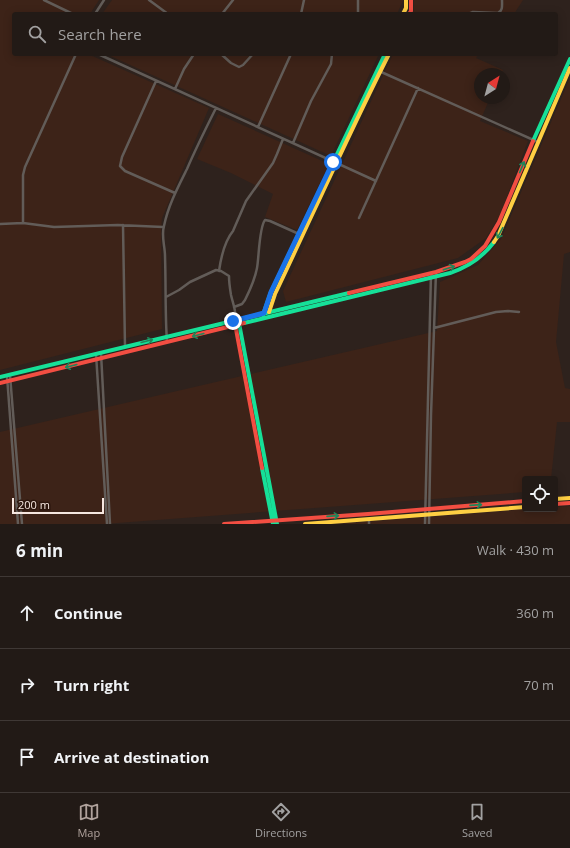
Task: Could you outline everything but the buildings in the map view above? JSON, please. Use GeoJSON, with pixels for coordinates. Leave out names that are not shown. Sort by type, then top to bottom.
{"type":"FeatureCollection","features":[{"type":"Feature","properties":{"kind":"street"},"geometry":{"type":"LineString","coordinates":[[44,0],[69,12]]}},
{"type":"Feature","properties":{"kind":"street"},"geometry":{"type":"LineString","coordinates":[[96,12],[104,0]]}},
{"type":"Feature","properties":{"kind":"street"},"geometry":{"type":"LineString","coordinates":[[149,0],[165,12]]}},
{"type":"Feature","properties":{"kind":"street"},"geometry":{"type":"LineString","coordinates":[[224,12],[233,0]]}},
{"type":"Feature","properties":{"kind":"street"},"geometry":{"type":"LineString","coordinates":[[301,12],[304,0]]}},
{"type":"Feature","properties":{"kind":"street"},"geometry":{"type":"LineString","coordinates":[[358,0],[358,12]]}},
{"type":"Feature","properties":{"kind":"street"},"geometry":{"type":"LineString","coordinates":[[404,12],[406,8],[406,0]]}},
{"type":"Feature","properties":{"kind":"street"},"geometry":{"type":"LineString","coordinates":[[410,12],[411,0]]}},
{"type":"Feature","properties":{"kind":"street"},"geometry":{"type":"LineString","coordinates":[[500,12],[502,9],[502,0]]}},
{"type":"Feature","properties":{"kind":"street"},"geometry":{"type":"LineString","coordinates":[[23,223],[23,177],[25,167],[75,56]]}},
{"type":"Feature","properties":{"kind":"street"},"geometry":{"type":"LineString","coordinates":[[102,56],[376,181]]}},
{"type":"Feature","properties":{"kind":"street"},"geometry":{"type":"LineString","coordinates":[[175,89],[184,69],[193,56]]}},
{"type":"Feature","properties":{"kind":"street"},"geometry":{"type":"LineString","coordinates":[[222,56],[239,67],[243,65],[250,56]]}},
{"type":"Feature","properties":{"kind":"street"},"geometry":{"type":"LineString","coordinates":[[258,127],[290,56]]}},
{"type":"Feature","properties":{"kind":"street"},"geometry":{"type":"LineString","coordinates":[[293,143],[311,101],[331,64],[332,56]]}},
{"type":"Feature","properties":{"kind":"street"},"geometry":{"type":"LineString","coordinates":[[263,315],[271,292],[360,112],[384,56]]}},
{"type":"Feature","properties":{"kind":"street"},"geometry":{"type":"LineString","coordinates":[[379,70],[388,56]]}},
{"type":"Feature","properties":{"kind":"street"},"geometry":{"type":"LineString","coordinates":[[433,275],[465,262],[478,253],[488,242],[499,222],[533,140],[570,59]]}},
{"type":"Feature","properties":{"kind":"street"},"geometry":{"type":"LineString","coordinates":[[0,377],[433,275],[458,271],[474,263],[487,252],[504,224],[570,68]]}},
{"type":"Feature","properties":{"kind":"street"},"geometry":{"type":"LineString","coordinates":[[379,70],[538,142]]}},
{"type":"Feature","properties":{"kind":"street"},"geometry":{"type":"LineString","coordinates":[[156,80],[122,157],[120,166],[125,171],[175,193]]}},
{"type":"Feature","properties":{"kind":"street"},"geometry":{"type":"LineString","coordinates":[[359,218],[418,88]]}},
{"type":"Feature","properties":{"kind":"street"},"geometry":{"type":"LineString","coordinates":[[167,342],[165,254],[162,236],[163,227],[175,193],[216,108]]}},
{"type":"Feature","properties":{"kind":"street"},"geometry":{"type":"LineString","coordinates":[[219,271],[222,252],[230,235],[234,231],[246,201],[272,163],[283,139]]}},
{"type":"Feature","properties":{"kind":"street"},"geometry":{"type":"LineString","coordinates":[[234,307],[242,304],[245,300],[255,275],[264,221],[270,221],[300,235]]}},
{"type":"Feature","properties":{"kind":"street"},"geometry":{"type":"LineString","coordinates":[[0,224],[23,223],[54,227],[163,227]]}},
{"type":"Feature","properties":{"kind":"street"},"geometry":{"type":"LineString","coordinates":[[123,226],[125,347]]}},
{"type":"Feature","properties":{"kind":"street"},"geometry":{"type":"LineString","coordinates":[[269,314],[275,294],[300,235]]}},
{"type":"Feature","properties":{"kind":"street"},"geometry":{"type":"LineString","coordinates":[[166,297],[190,282],[216,270],[229,276],[229,284],[274,522]]}},
{"type":"Feature","properties":{"kind":"street"},"geometry":{"type":"LineString","coordinates":[[425,524],[431,454],[434,328],[433,275]]}},
{"type":"Feature","properties":{"kind":"street"},"geometry":{"type":"LineString","coordinates":[[429,524],[427,511],[426,455],[433,275]]}},
{"type":"Feature","properties":{"kind":"street"},"geometry":{"type":"LineString","coordinates":[[434,328],[496,312],[519,312]]}},
{"type":"Feature","properties":{"kind":"street"},"geometry":{"type":"LineString","coordinates":[[0,383],[167,342],[237,321]]}},
{"type":"Feature","properties":{"kind":"street"},"geometry":{"type":"LineString","coordinates":[[101,352],[110,524]]}},
{"type":"Feature","properties":{"kind":"street"},"geometry":{"type":"LineString","coordinates":[[96,354],[107,524]]}},
{"type":"Feature","properties":{"kind":"street"},"geometry":{"type":"LineString","coordinates":[[8,375],[22,524]]}},
{"type":"Feature","properties":{"kind":"street"},"geometry":{"type":"LineString","coordinates":[[9,381],[18,524]]}},
{"type":"Feature","properties":{"kind":"street"},"geometry":{"type":"LineString","coordinates":[[426,455],[431,454]]}},
{"type":"Feature","properties":{"kind":"street"},"geometry":{"type":"LineString","coordinates":[[558,499],[570,498]]}},
{"type":"Feature","properties":{"kind":"street"},"geometry":{"type":"LineString","coordinates":[[305,524],[368,522],[427,511],[522,501]]}},
{"type":"Feature","properties":{"kind":"street"},"geometry":{"type":"LineString","coordinates":[[558,504],[570,503]]}},
{"type":"Feature","properties":{"kind":"street"},"geometry":{"type":"LineString","coordinates":[[224,524],[265,523],[368,514],[522,507]]}},
{"type":"Feature","properties":{"kind":"shaded area"},"geometry":{"type":"Polygon","coordinates":[[[0,0],[99,0],[91,12],[12,12],[12,56],[92,56],[209,108],[162,218],[162,329],[0,370],[0,0]]]}},
{"type":"Feature","properties":{"kind":"shaded area"},"geometry":{"type":"Polygon","coordinates":[[[112,0],[403,0],[398,12],[103,12],[112,0]]]}},
{"type":"Feature","properties":{"kind":"shaded area"},"geometry":{"type":"Polygon","coordinates":[[[414,0],[523,0],[515,12],[413,12],[414,0]]]}},
{"type":"Feature","properties":{"kind":"shaded area"},"geometry":{"type":"Polygon","coordinates":[[[110,56],[378,56],[331,156],[110,56]]]}},
{"type":"Feature","properties":{"kind":"shaded area"},"geometry":{"type":"Polygon","coordinates":[[[392,56],[478,56],[476,58],[498,68],[474,68],[474,104],[487,104],[480,121],[528,141],[500,215],[486,238],[458,258],[286,302],[283,291],[392,56]]]}},
{"type":"Feature","properties":{"kind":"shaded area"},"geometry":{"type":"Polygon","coordinates":[[[570,78],[570,252],[564,254],[556,342],[565,388],[570,389],[570,422],[557,422],[551,476],[522,476],[522,492],[104,524],[0,524],[0,432],[437,331],[440,282],[478,265],[501,239],[570,78]]]}},
{"type":"Feature","properties":{"kind":"shaded area"},"geometry":{"type":"Polygon","coordinates":[[[218,114],[329,164],[297,230],[265,217],[273,194],[231,173],[197,159],[218,114]]]}},
{"type":"Feature","properties":{"kind":"shaded area"},"geometry":{"type":"Polygon","coordinates":[[[570,506],[570,524],[336,524],[522,509],[522,512],[558,512],[558,507],[570,506]]]}},
{"type":"Feature","properties":{"kind":"traffic: fast"},"geometry":{"type":"LineString","coordinates":[[263,315],[271,292],[384,56]]}},
{"type":"Feature","properties":{"kind":"traffic: fast"},"geometry":{"type":"LineString","coordinates":[[533,141],[570,59]]}},
{"type":"Feature","properties":{"kind":"traffic: fast"},"geometry":{"type":"LineString","coordinates":[[244,323],[450,273],[463,268],[474,261],[485,253],[494,242]]}},
{"type":"Feature","properties":{"kind":"traffic: fast"},"geometry":{"type":"LineString","coordinates":[[0,377],[349,293]]}},
{"type":"Feature","properties":{"kind":"traffic: fast"},"geometry":{"type":"LineString","coordinates":[[239,323],[277,524]]}},
{"type":"Feature","properties":{"kind":"traffic: fast"},"geometry":{"type":"LineString","coordinates":[[262,468],[273,524]]}},
{"type":"Feature","properties":{"kind":"traffic: slow"},"geometry":{"type":"LineString","coordinates":[[404,12],[406,8],[406,0]]}},
{"type":"Feature","properties":{"kind":"traffic: slow"},"geometry":{"type":"LineString","coordinates":[[269,312],[275,294],[388,56]]}},
{"type":"Feature","properties":{"kind":"traffic: slow"},"geometry":{"type":"LineString","coordinates":[[494,242],[498,236],[570,68]]}},
{"type":"Feature","properties":{"kind":"traffic: slow"},"geometry":{"type":"LineString","coordinates":[[558,499],[570,498]]}},
{"type":"Feature","properties":{"kind":"traffic: slow"},"geometry":{"type":"LineString","coordinates":[[305,524],[522,507]]}},
{"type":"Feature","properties":{"kind":"traffic: jam"},"geometry":{"type":"LineString","coordinates":[[410,12],[411,0]]}},
{"type":"Feature","properties":{"kind":"traffic: jam"},"geometry":{"type":"LineString","coordinates":[[349,293],[436,272],[471,259],[485,246],[499,222],[533,141]]}},
{"type":"Feature","properties":{"kind":"traffic: jam"},"geometry":{"type":"LineString","coordinates":[[0,383],[244,323]]}},
{"type":"Feature","properties":{"kind":"traffic: jam"},"geometry":{"type":"LineString","coordinates":[[235,324],[262,468]]}},
{"type":"Feature","properties":{"kind":"traffic: jam"},"geometry":{"type":"LineString","coordinates":[[224,524],[522,501]]}},
{"type":"Feature","properties":{"kind":"traffic: jam"},"geometry":{"type":"LineString","coordinates":[[558,504],[570,503]]}},
{"type":"Feature","properties":{"kind":"route"},"geometry":{"type":"LineString","coordinates":[[233,321],[264,313],[271,292],[333,162]]}}]}
